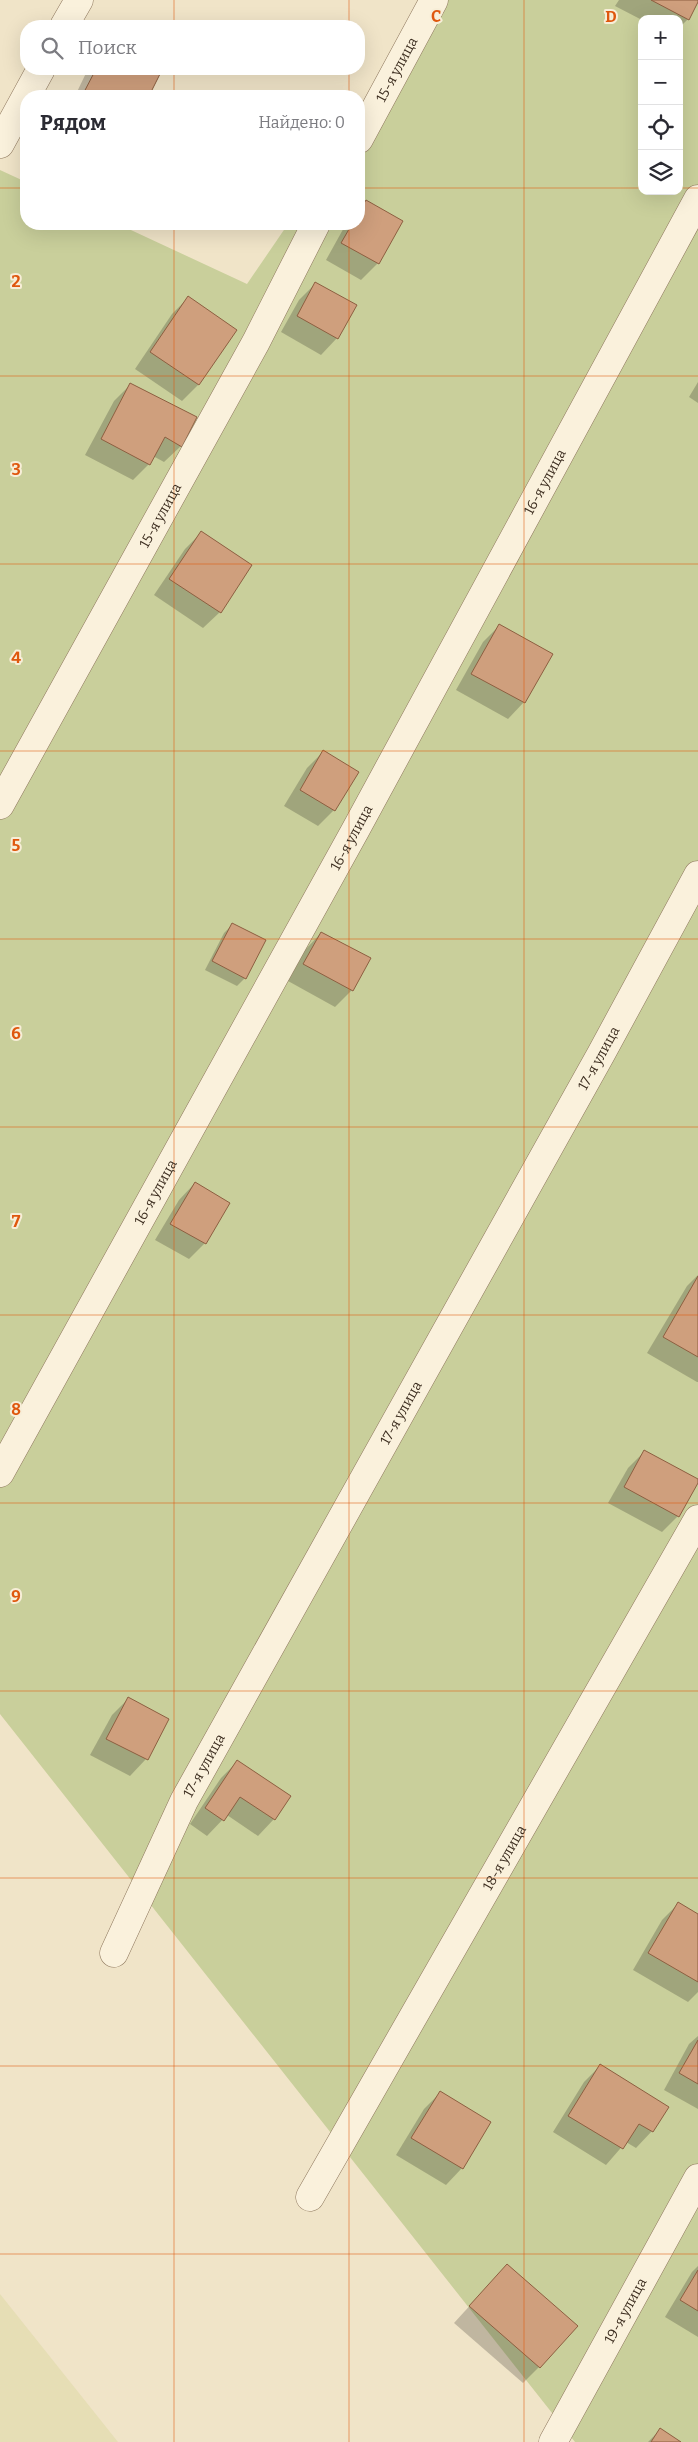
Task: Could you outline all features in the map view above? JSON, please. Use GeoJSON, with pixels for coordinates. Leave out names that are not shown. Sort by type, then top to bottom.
{"type":"FeatureCollection","features":[{"type":"Feature","properties":{"kind":"street"},"geometry":{"type":"LineString","coordinates":[[67,20],[79,0]]}},
{"type":"Feature","properties":{"kind":"street","name":"15-я улица"},"geometry":{"type":"LineString","coordinates":[[365,128],[434,0]]}},
{"type":"Feature","properties":{"kind":"street"},"geometry":{"type":"LineString","coordinates":[[30,90],[38,75]]}},
{"type":"Feature","properties":{"kind":"street"},"geometry":{"type":"LineString","coordinates":[[0,144],[20,107]]}},
{"type":"Feature","properties":{"kind":"street","name":"16-я улица"},"geometry":{"type":"LineString","coordinates":[[0,1473],[356,829],[698,199]]}},
{"type":"Feature","properties":{"kind":"street","name":"15-я улица"},"geometry":{"type":"LineString","coordinates":[[0,805],[256,342],[313,230]]}},
{"type":"Feature","properties":{"kind":"street","name":"17-я улица"},"geometry":{"type":"LineString","coordinates":[[114,1953],[184,1801],[596,1063],[698,875]]}},
{"type":"Feature","properties":{"kind":"street","name":"18-я улица"},"geometry":{"type":"LineString","coordinates":[[310,2197],[698,1519]]}},
{"type":"Feature","properties":{"kind":"street","name":"19-я улица"},"geometry":{"type":"LineString","coordinates":[[553,2442],[698,2178]]}},
{"type":"Feature","properties":{"kind":"shaded area"},"geometry":{"type":"Polygon","coordinates":[[[0,2294],[118,2442],[0,2442],[0,2294]]]}},
{"type":"Feature","properties":{"kind":"green space"},"geometry":{"type":"Polygon","coordinates":[[[437,0],[698,0],[698,2442],[575,2442],[0,1714],[0,170],[20,179],[20,230],[131,230],[247,284],[284,230],[365,230],[365,108],[437,0]]]}},
{"type":"Feature","properties":{"kind":"building"},"geometry":{"type":"Polygon","coordinates":[[[651,0],[698,0],[689,20],[683,15],[651,0]]]}},
{"type":"Feature","properties":{"kind":"building"},"geometry":{"type":"Polygon","coordinates":[[[93,75],[160,75],[152,90],[85,90],[93,75]]]}},
{"type":"Feature","properties":{"kind":"building"},"geometry":{"type":"Polygon","coordinates":[[[366,200],[403,221],[379,264],[341,243],[349,230],[365,230],[366,200]]]}},
{"type":"Feature","properties":{"kind":"building"},"geometry":{"type":"Polygon","coordinates":[[[315,282],[357,305],[338,339],[297,316],[315,282]]]}},
{"type":"Feature","properties":{"kind":"building"},"geometry":{"type":"Polygon","coordinates":[[[188,296],[237,330],[199,385],[150,352],[188,296]]]}},
{"type":"Feature","properties":{"kind":"building"},"geometry":{"type":"Polygon","coordinates":[[[130,383],[197,417],[182,447],[165,437],[150,465],[101,439],[130,383]]]}},
{"type":"Feature","properties":{"kind":"building"},"geometry":{"type":"Polygon","coordinates":[[[201,531],[252,565],[221,613],[169,579],[201,531]]]}},
{"type":"Feature","properties":{"kind":"building"},"geometry":{"type":"Polygon","coordinates":[[[499,624],[553,654],[525,703],[471,674],[499,624]]]}},
{"type":"Feature","properties":{"kind":"building"},"geometry":{"type":"Polygon","coordinates":[[[323,750],[359,772],[335,811],[300,790],[323,750]]]}},
{"type":"Feature","properties":{"kind":"building"},"geometry":{"type":"Polygon","coordinates":[[[232,923],[266,940],[246,979],[212,961],[232,923]]]}},
{"type":"Feature","properties":{"kind":"building"},"geometry":{"type":"Polygon","coordinates":[[[321,932],[371,958],[353,991],[303,964],[321,932]]]}},
{"type":"Feature","properties":{"kind":"building"},"geometry":{"type":"Polygon","coordinates":[[[195,1182],[230,1203],[206,1244],[170,1224],[195,1182]]]}},
{"type":"Feature","properties":{"kind":"building"},"geometry":{"type":"Polygon","coordinates":[[[698,1276],[698,1357],[663,1337],[698,1276]]]}},
{"type":"Feature","properties":{"kind":"building"},"geometry":{"type":"Polygon","coordinates":[[[644,1450],[698,1479],[698,1483],[679,1517],[624,1487],[644,1450]]]}},
{"type":"Feature","properties":{"kind":"building"},"geometry":{"type":"Polygon","coordinates":[[[128,1697],[169,1719],[148,1760],[106,1739],[128,1697]]]}},
{"type":"Feature","properties":{"kind":"building"},"geometry":{"type":"Polygon","coordinates":[[[237,1760],[291,1796],[275,1820],[240,1797],[224,1821],[205,1808],[237,1760]]]}},
{"type":"Feature","properties":{"kind":"building"},"geometry":{"type":"Polygon","coordinates":[[[678,1902],[698,1914],[698,1982],[648,1953],[678,1902]]]}},
{"type":"Feature","properties":{"kind":"building"},"geometry":{"type":"Polygon","coordinates":[[[698,2040],[698,2084],[679,2073],[698,2040]]]}},
{"type":"Feature","properties":{"kind":"building"},"geometry":{"type":"Polygon","coordinates":[[[600,2064],[669,2107],[653,2132],[639,2124],[623,2149],[568,2116],[600,2064]]]}},
{"type":"Feature","properties":{"kind":"building"},"geometry":{"type":"Polygon","coordinates":[[[440,2091],[491,2122],[463,2169],[411,2138],[440,2091]]]}},
{"type":"Feature","properties":{"kind":"building"},"geometry":{"type":"Polygon","coordinates":[[[507,2264],[578,2326],[540,2368],[469,2306],[507,2264]]]}},
{"type":"Feature","properties":{"kind":"building"},"geometry":{"type":"Polygon","coordinates":[[[698,2270],[698,2311],[680,2300],[698,2270]]]}},
{"type":"Feature","properties":{"kind":"building"},"geometry":{"type":"Polygon","coordinates":[[[660,2428],[681,2442],[651,2442],[660,2428]]]}}]}
